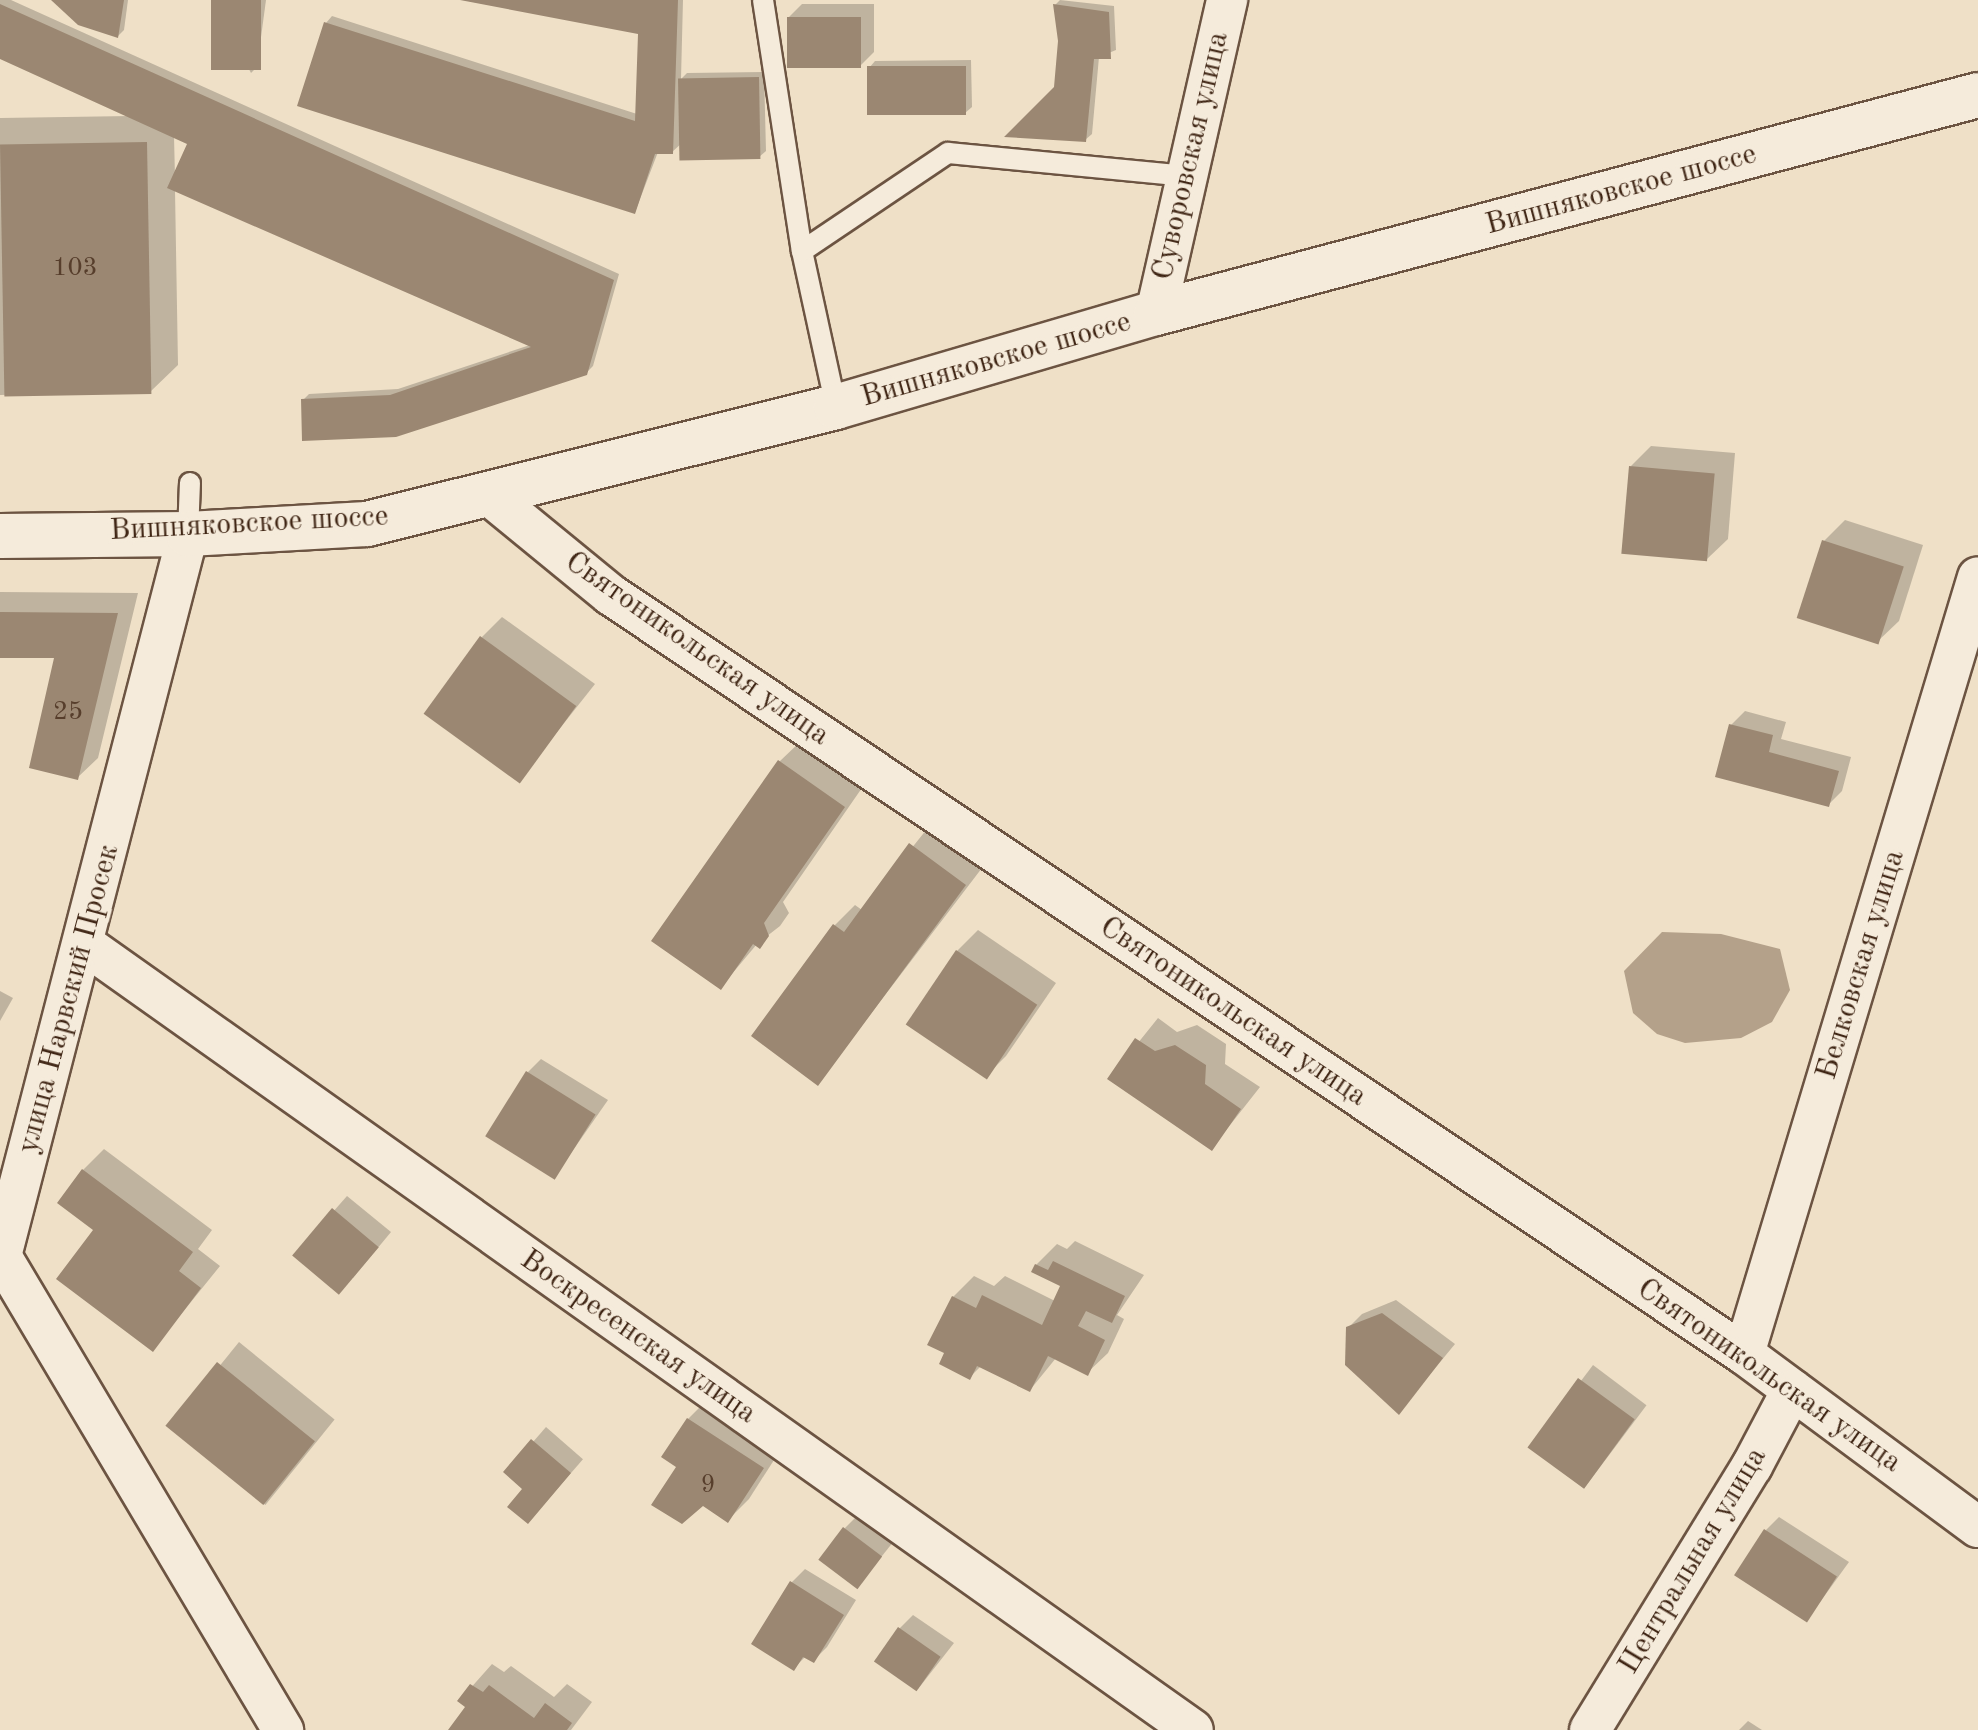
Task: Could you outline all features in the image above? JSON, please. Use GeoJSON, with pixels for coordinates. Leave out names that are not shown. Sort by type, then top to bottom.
{"type":"FeatureCollection","features":[{"type":"Feature","properties":{"kind":"street","name":"Суворовская улица"},"geometry":{"type":"LineString","coordinates":[[1156,313],[1227,0]]}},
{"type":"Feature","properties":{"kind":"street","name":"Вишняковское шоссе"},"geometry":{"type":"LineString","coordinates":[[0,536],[188,534],[367,524],[490,496],[836,407],[1156,313],[1978,95]]}},
{"type":"Feature","properties":{"kind":"street","name":"Святоникольская улица"},"geometry":{"type":"LineString","coordinates":[[490,496],[611,595],[1744,1354],[1978,1527]]}},
{"type":"Feature","properties":{"kind":"street","name":"улица Нарвский Просек"},"geometry":{"type":"LineString","coordinates":[[188,534],[1,1256],[283,1730]]}},
{"type":"Feature","properties":{"kind":"street","name":"Белковская улица"},"geometry":{"type":"LineString","coordinates":[[1744,1354],[1978,577]]}},
{"type":"Feature","properties":{"kind":"street","name":"Воскресенская улица"},"geometry":{"type":"LineString","coordinates":[[84,944],[1193,1730]]}},
{"type":"Feature","properties":{"kind":"street","name":"Центральная улица"},"geometry":{"type":"LineString","coordinates":[[1590,1730],[1752,1466],[1792,1390]]}},
{"type":"Feature","properties":{"kind":"lane"},"geometry":{"type":"LineString","coordinates":[[763,0],[802,251],[836,407]]}},
{"type":"Feature","properties":{"kind":"lane"},"geometry":{"type":"LineString","coordinates":[[802,251],[948,153],[1187,176]]}},
{"type":"Feature","properties":{"kind":"lane"},"geometry":{"type":"LineString","coordinates":[[188,534],[190,483]]}},
{"type":"Feature","properties":{"kind":"shaded area"},"geometry":{"type":"Polygon","coordinates":[[[1662,932],[1721,934],[1780,949],[1790,990],[1772,1022],[1741,1038],[1685,1043],[1657,1034],[1633,1013],[1624,971],[1662,932]]]}},
{"type":"Feature","properties":{"kind":"building"},"geometry":{"type":"Polygon","coordinates":[[[51,0],[124,0],[118,38],[78,25],[51,0]]]}},
{"type":"Feature","properties":{"kind":"building"},"geometry":{"type":"Polygon","coordinates":[[[211,0],[261,0],[261,70],[211,70],[211,0]]]}},
{"type":"Feature","properties":{"kind":"building"},"geometry":{"type":"Polygon","coordinates":[[[460,0],[678,0],[673,154],[655,154],[635,214],[297,106],[324,22],[635,121],[638,34],[460,0]]]}},
{"type":"Feature","properties":{"kind":"building"},"geometry":{"type":"Polygon","coordinates":[[[0,4],[614,280],[587,375],[396,437],[302,441],[301,399],[390,395],[531,347],[167,188],[187,144],[0,59],[0,4]]]}},
{"type":"Feature","properties":{"kind":"building"},"geometry":{"type":"Polygon","coordinates":[[[1053,4],[1109,12],[1111,59],[1094,59],[1086,142],[1004,137],[1054,87],[1058,41],[1053,4]]]}},
{"type":"Feature","properties":{"kind":"building"},"geometry":{"type":"Polygon","coordinates":[[[787,17],[861,17],[861,68],[787,68],[787,17]]]}},
{"type":"Feature","properties":{"kind":"building"},"geometry":{"type":"Polygon","coordinates":[[[867,66],[966,66],[966,115],[867,115],[867,66]]]}},
{"type":"Feature","properties":{"kind":"building"},"geometry":{"type":"Polygon","coordinates":[[[759,77],[760,159],[679,160],[678,78],[759,77]]]}},
{"type":"Feature","properties":{"kind":"building"},"geometry":{"type":"Polygon","coordinates":[[[147,142],[151,394],[4,397],[0,145],[147,142]]]}},
{"type":"Feature","properties":{"kind":"building"},"geometry":{"type":"Polygon","coordinates":[[[1629,466],[1715,473],[1707,561],[1621,554],[1629,466]]]}},
{"type":"Feature","properties":{"kind":"building"},"geometry":{"type":"Polygon","coordinates":[[[1822,540],[1904,567],[1878,645],[1797,618],[1822,540]]]}},
{"type":"Feature","properties":{"kind":"building"},"geometry":{"type":"Polygon","coordinates":[[[0,612],[118,613],[78,780],[29,768],[54,658],[0,658],[0,612]]]}},
{"type":"Feature","properties":{"kind":"building"},"geometry":{"type":"Polygon","coordinates":[[[480,636],[576,706],[520,784],[424,714],[480,636]]]}},
{"type":"Feature","properties":{"kind":"building"},"geometry":{"type":"Polygon","coordinates":[[[1729,724],[1773,735],[1769,752],[1839,771],[1829,807],[1715,777],[1729,724]]]}},
{"type":"Feature","properties":{"kind":"building"},"geometry":{"type":"Polygon","coordinates":[[[778,760],[845,807],[764,923],[769,936],[760,949],[753,944],[721,990],[651,941],[778,760]]]}},
{"type":"Feature","properties":{"kind":"building"},"geometry":{"type":"Polygon","coordinates":[[[909,843],[966,885],[818,1086],[751,1036],[833,924],[844,932],[909,843]]]}},
{"type":"Feature","properties":{"kind":"building"},"geometry":{"type":"Polygon","coordinates":[[[956,950],[1037,1005],[987,1079],[906,1025],[956,950]]]}},
{"type":"Feature","properties":{"kind":"building"},"geometry":{"type":"Polygon","coordinates":[[[1135,1038],[1155,1051],[1175,1045],[1206,1065],[1205,1084],[1241,1109],[1212,1151],[1107,1079],[1135,1038]]]}},
{"type":"Feature","properties":{"kind":"building"},"geometry":{"type":"Polygon","coordinates":[[[526,1071],[596,1114],[555,1180],[485,1136],[526,1071]]]}},
{"type":"Feature","properties":{"kind":"building"},"geometry":{"type":"Polygon","coordinates":[[[82,1169],[193,1252],[179,1271],[201,1288],[153,1352],[56,1279],[93,1230],[57,1203],[82,1169]]]}},
{"type":"Feature","properties":{"kind":"building"},"geometry":{"type":"Polygon","coordinates":[[[332,1208],[379,1247],[339,1295],[292,1255],[332,1208]]]}},
{"type":"Feature","properties":{"kind":"building"},"geometry":{"type":"Polygon","coordinates":[[[1053,1261],[1125,1296],[1112,1323],[1086,1311],[1078,1326],[1105,1340],[1088,1376],[1048,1356],[1030,1392],[977,1366],[970,1380],[939,1364],[944,1353],[927,1345],[952,1296],[976,1308],[982,1295],[1042,1325],[1060,1286],[1031,1272],[1035,1264],[1048,1270],[1053,1261]]]}},
{"type":"Feature","properties":{"kind":"building"},"geometry":{"type":"Polygon","coordinates":[[[1382,1313],[1443,1358],[1399,1415],[1345,1365],[1346,1327],[1382,1313]]]}},
{"type":"Feature","properties":{"kind":"building"},"geometry":{"type":"Polygon","coordinates":[[[217,1362],[315,1441],[263,1505],[165,1426],[217,1362]]]}},
{"type":"Feature","properties":{"kind":"building"},"geometry":{"type":"Polygon","coordinates":[[[1578,1378],[1635,1419],[1584,1489],[1527,1448],[1578,1378]]]}},
{"type":"Feature","properties":{"kind":"building"},"geometry":{"type":"Polygon","coordinates":[[[687,1418],[764,1468],[728,1523],[703,1506],[682,1524],[651,1505],[676,1467],[661,1457],[687,1418]]]}},
{"type":"Feature","properties":{"kind":"building"},"geometry":{"type":"Polygon","coordinates":[[[531,1439],[571,1473],[528,1524],[507,1507],[522,1489],[503,1472],[531,1439]]]}},
{"type":"Feature","properties":{"kind":"building"},"geometry":{"type":"Polygon","coordinates":[[[843,1527],[882,1556],[857,1589],[818,1560],[843,1527]]]}},
{"type":"Feature","properties":{"kind":"building"},"geometry":{"type":"Polygon","coordinates":[[[1764,1529],[1837,1576],[1807,1623],[1734,1575],[1764,1529]]]}},
{"type":"Feature","properties":{"kind":"building"},"geometry":{"type":"Polygon","coordinates":[[[790,1581],[844,1615],[814,1663],[803,1657],[794,1671],[751,1644],[790,1581]]]}},
{"type":"Feature","properties":{"kind":"building"},"geometry":{"type":"Polygon","coordinates":[[[898,1627],[941,1657],[917,1691],[874,1661],[898,1627]]]}},
{"type":"Feature","properties":{"kind":"building"},"geometry":{"type":"Polygon","coordinates":[[[470,1684],[483,1692],[489,1685],[534,1718],[545,1703],[572,1723],[567,1730],[448,1730],[465,1707],[457,1701],[470,1684]]]}}]}
